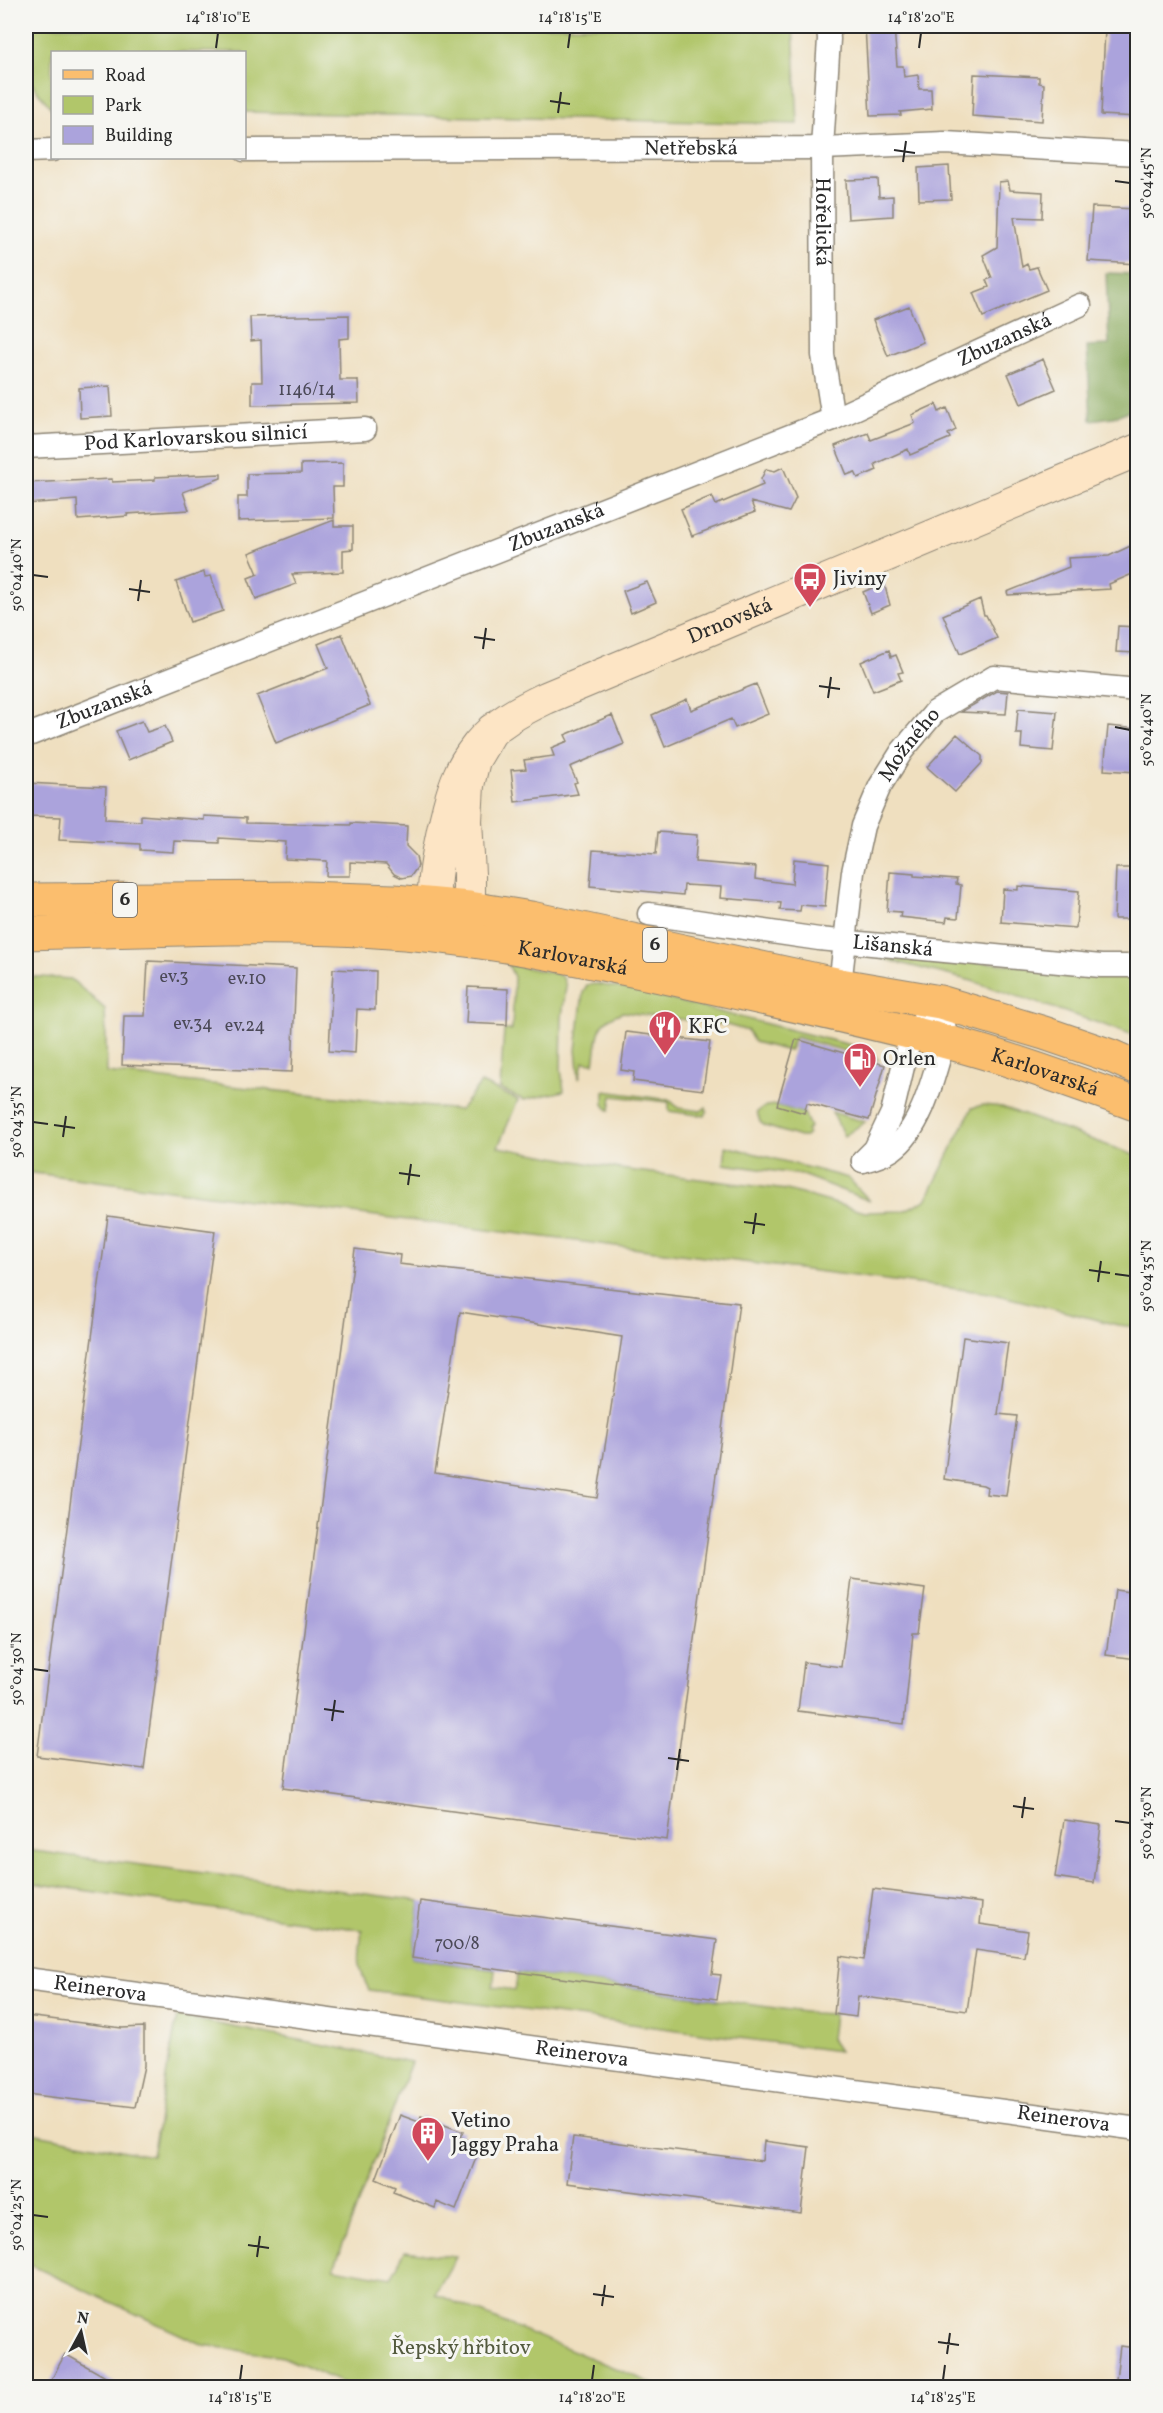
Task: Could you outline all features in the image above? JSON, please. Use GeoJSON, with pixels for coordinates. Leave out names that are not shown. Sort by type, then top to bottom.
{"type":"FeatureCollection","features":[{"type":"Feature","properties":{"kind":"main road","name":"Drnovská"},"geometry":{"type":"LineString","coordinates":[[435,904],[438,856],[453,794],[468,758],[492,730],[546,698],[1137,450]]}},
{"type":"Feature","properties":{"kind":"main road","name":"Drnovská"},"geometry":{"type":"LineString","coordinates":[[469,909],[470,874],[466,821],[468,785],[474,760],[492,730]]}},
{"type":"Feature","properties":{"kind":"main road","name":"Karlovarská"},"geometry":{"type":"LineString","coordinates":[[26,900],[305,898],[435,904],[531,918],[840,985],[940,1002],[1044,1033],[1111,1056],[1137,1068]]}},
{"type":"Feature","properties":{"kind":"main road"},"geometry":{"type":"LineString","coordinates":[[435,904],[437,924],[449,938],[463,927],[469,909]]}},
{"type":"Feature","properties":{"kind":"main road","name":"Karlovarská"},"geometry":{"type":"LineString","coordinates":[[26,933],[292,928],[378,931],[449,938],[609,965],[834,1013],[944,1041],[1021,1064],[1137,1106]]}},
{"type":"Feature","properties":{"kind":"street","name":"Hořelická"},"geometry":{"type":"LineString","coordinates":[[828,26],[822,148],[823,355],[833,419]]}},
{"type":"Feature","properties":{"kind":"street","name":"Netřebská"},"geometry":{"type":"LineString","coordinates":[[246,150],[822,148],[945,143],[1137,154]]}},
{"type":"Feature","properties":{"kind":"street"},"geometry":{"type":"LineString","coordinates":[[26,151],[51,150]]}},
{"type":"Feature","properties":{"kind":"street","name":"Zbuzanská"},"geometry":{"type":"LineString","coordinates":[[26,736],[833,419],[1080,304]]}},
{"type":"Feature","properties":{"kind":"street","name":"Pod Karlovarskou silnicí"},"geometry":{"type":"LineString","coordinates":[[26,447],[366,429]]}},
{"type":"Feature","properties":{"kind":"street","name":"Možného"},"geometry":{"type":"LineString","coordinates":[[840,985],[853,872],[863,826],[880,786],[902,751],[935,712],[994,677],[1137,690]]}},
{"type":"Feature","properties":{"kind":"street","name":"Lišanská"},"geometry":{"type":"LineString","coordinates":[[649,914],[845,942],[1101,966],[1137,966]]}},
{"type":"Feature","properties":{"kind":"street"},"geometry":{"type":"LineString","coordinates":[[940,1002],[945,1030],[944,1041],[922,1108],[911,1128],[895,1148],[863,1161],[875,1149],[892,1113],[911,1033],[940,1002]]}},
{"type":"Feature","properties":{"kind":"street","name":"Reinerova"},"geometry":{"type":"LineString","coordinates":[[26,1979],[1137,2129]]}},
{"type":"Feature","properties":{"kind":"green space"},"geometry":{"type":"Polygon","coordinates":[[[26,26],[793,26],[798,124],[246,112],[246,51],[51,51],[51,108],[26,77],[26,26]]]}},
{"type":"Feature","properties":{"kind":"green space"},"geometry":{"type":"Polygon","coordinates":[[[1106,273],[1137,274],[1137,408],[1113,417],[1091,420],[1087,346],[1109,345],[1106,273]]]}},
{"type":"Feature","properties":{"kind":"green space"},"geometry":{"type":"Polygon","coordinates":[[[860,953],[1137,974],[1137,1036],[972,981],[860,953]]]}},
{"type":"Feature","properties":{"kind":"green space"},"geometry":{"type":"Polygon","coordinates":[[[508,964],[557,974],[563,978],[566,986],[562,1017],[561,1069],[564,1091],[524,1100],[500,1089],[504,1030],[512,1030],[514,977],[508,964]]]}},
{"type":"Feature","properties":{"kind":"green space"},"geometry":{"type":"Polygon","coordinates":[[[26,976],[71,979],[105,1009],[107,1073],[460,1110],[481,1083],[518,1100],[498,1147],[620,1169],[787,1190],[865,1212],[903,1211],[926,1200],[972,1108],[983,1105],[1002,1107],[1137,1156],[1137,1327],[1118,1325],[990,1293],[26,1172],[26,976]]]}},
{"type":"Feature","properties":{"kind":"green space"},"geometry":{"type":"Polygon","coordinates":[[[596,984],[633,990],[870,1050],[878,1060],[795,1037],[789,1051],[754,1042],[748,1031],[727,1025],[623,1012],[602,1025],[594,1063],[583,1062],[579,1079],[576,1050],[583,992],[587,985],[596,984]]]}},
{"type":"Feature","properties":{"kind":"green space"},"geometry":{"type":"Polygon","coordinates":[[[604,1091],[670,1100],[678,1108],[701,1111],[706,1107],[707,1111],[705,1116],[669,1111],[669,1102],[612,1096],[610,1110],[608,1110],[604,1104],[604,1091]]]}},
{"type":"Feature","properties":{"kind":"green space"},"geometry":{"type":"Polygon","coordinates":[[[777,1105],[804,1113],[810,1127],[806,1130],[808,1134],[805,1137],[765,1126],[760,1122],[757,1112],[766,1106],[777,1105]]]}},
{"type":"Feature","properties":{"kind":"green space"},"geometry":{"type":"Polygon","coordinates":[[[832,1112],[865,1122],[844,1136],[832,1112]]]}},
{"type":"Feature","properties":{"kind":"green space"},"geometry":{"type":"Polygon","coordinates":[[[726,1146],[848,1178],[870,1201],[802,1175],[724,1164],[726,1146]]]}},
{"type":"Feature","properties":{"kind":"green space"},"geometry":{"type":"Polygon","coordinates":[[[26,1850],[420,1901],[412,1958],[495,1970],[493,1987],[515,1990],[518,1972],[811,2013],[834,2014],[831,2039],[839,2051],[369,1990],[362,1973],[360,1960],[362,1930],[26,1882],[26,1850]]]}},
{"type":"Feature","properties":{"kind":"green space","name":"Řepský hřbitov"},"geometry":{"type":"Polygon","coordinates":[[[177,2016],[411,2062],[334,2268],[391,2278],[405,2251],[456,2257],[435,2294],[661,2387],[352,2387],[283,2357],[203,2345],[26,2263],[26,2132],[152,2156],[177,2016]]]}},
{"type":"Feature","properties":{"kind":"building"},"geometry":{"type":"Polygon","coordinates":[[[865,26],[894,26],[897,66],[903,66],[904,77],[918,75],[919,89],[931,89],[932,109],[900,112],[901,115],[870,116],[865,26]]]}},
{"type":"Feature","properties":{"kind":"building"},"geometry":{"type":"Polygon","coordinates":[[[1105,29],[1137,31],[1137,117],[1101,115],[1105,29]]]}},
{"type":"Feature","properties":{"kind":"building"},"geometry":{"type":"Polygon","coordinates":[[[974,74],[1039,77],[1039,83],[1044,84],[1042,121],[972,116],[974,74]]]}},
{"type":"Feature","properties":{"kind":"building"},"geometry":{"type":"Polygon","coordinates":[[[949,166],[951,199],[919,200],[918,168],[949,166]]]}},
{"type":"Feature","properties":{"kind":"building"},"geometry":{"type":"Polygon","coordinates":[[[878,179],[879,197],[893,196],[893,216],[848,219],[846,180],[878,179]]]}},
{"type":"Feature","properties":{"kind":"building"},"geometry":{"type":"Polygon","coordinates":[[[1008,181],[1010,190],[1043,192],[1042,218],[1014,217],[1022,267],[1027,264],[1029,269],[1037,267],[1047,290],[983,317],[973,293],[989,287],[986,280],[992,278],[983,255],[997,247],[999,182],[1008,181]]]}},
{"type":"Feature","properties":{"kind":"building"},"geometry":{"type":"Polygon","coordinates":[[[1092,207],[1137,209],[1137,264],[1088,261],[1092,207]]]}},
{"type":"Feature","properties":{"kind":"building"},"geometry":{"type":"Polygon","coordinates":[[[909,306],[923,342],[888,356],[873,320],[909,306]]]}},
{"type":"Feature","properties":{"kind":"building"},"geometry":{"type":"Polygon","coordinates":[[[349,315],[349,338],[339,339],[340,380],[358,380],[359,403],[252,405],[252,382],[262,382],[261,340],[251,341],[250,317],[349,315]]]}},
{"type":"Feature","properties":{"kind":"building"},"geometry":{"type":"Polygon","coordinates":[[[1043,359],[1056,389],[1021,404],[1008,374],[1043,359]]]}},
{"type":"Feature","properties":{"kind":"building"},"geometry":{"type":"Polygon","coordinates":[[[110,386],[112,416],[80,418],[79,388],[110,386]]]}},
{"type":"Feature","properties":{"kind":"building"},"geometry":{"type":"Polygon","coordinates":[[[936,404],[939,412],[947,408],[956,430],[948,434],[950,438],[910,455],[908,449],[875,464],[877,470],[858,478],[855,472],[847,475],[835,446],[868,433],[871,440],[915,423],[912,415],[936,404]]]}},
{"type":"Feature","properties":{"kind":"building"},"geometry":{"type":"Polygon","coordinates":[[[343,463],[343,487],[333,487],[334,518],[238,521],[238,497],[247,497],[247,474],[301,473],[301,464],[343,463]]]}},
{"type":"Feature","properties":{"kind":"building"},"geometry":{"type":"Polygon","coordinates":[[[783,467],[796,498],[789,512],[751,502],[755,512],[692,536],[681,509],[712,496],[716,505],[763,485],[761,479],[766,469],[775,471],[783,467]]]}},
{"type":"Feature","properties":{"kind":"building"},"geometry":{"type":"Polygon","coordinates":[[[221,474],[221,478],[183,492],[189,510],[78,520],[77,500],[26,504],[26,483],[112,479],[112,482],[155,480],[155,477],[221,474]]]}},
{"type":"Feature","properties":{"kind":"building"},"geometry":{"type":"Polygon","coordinates":[[[334,520],[334,526],[353,526],[353,549],[343,550],[343,572],[292,574],[296,584],[256,599],[248,578],[258,574],[249,553],[334,520]]]}},
{"type":"Feature","properties":{"kind":"building"},"geometry":{"type":"Polygon","coordinates":[[[1137,543],[1137,572],[1109,584],[1110,589],[1008,595],[1007,592],[1069,567],[1068,558],[1109,556],[1137,543]]]}},
{"type":"Feature","properties":{"kind":"building"},"geometry":{"type":"Polygon","coordinates":[[[204,572],[205,577],[211,576],[223,611],[190,622],[176,582],[204,572]]]}},
{"type":"Feature","properties":{"kind":"building"},"geometry":{"type":"Polygon","coordinates":[[[647,582],[656,602],[631,613],[623,591],[647,582]]]}},
{"type":"Feature","properties":{"kind":"building"},"geometry":{"type":"Polygon","coordinates":[[[884,583],[890,605],[871,613],[863,592],[884,583]]]}},
{"type":"Feature","properties":{"kind":"building"},"geometry":{"type":"Polygon","coordinates":[[[980,599],[984,615],[997,638],[960,654],[943,615],[980,599]]]}},
{"type":"Feature","properties":{"kind":"building"},"geometry":{"type":"Polygon","coordinates":[[[1118,626],[1137,627],[1137,653],[1116,652],[1118,626]]]}},
{"type":"Feature","properties":{"kind":"building"},"geometry":{"type":"Polygon","coordinates":[[[342,634],[370,705],[276,743],[257,696],[328,668],[318,644],[342,634]]]}},
{"type":"Feature","properties":{"kind":"building"},"geometry":{"type":"Polygon","coordinates":[[[889,650],[891,657],[896,655],[903,672],[898,673],[901,680],[873,691],[861,662],[889,650]]]}},
{"type":"Feature","properties":{"kind":"building"},"geometry":{"type":"Polygon","coordinates":[[[756,684],[768,714],[735,728],[731,719],[665,747],[652,715],[687,699],[691,710],[756,684]]]}},
{"type":"Feature","properties":{"kind":"building"},"geometry":{"type":"Polygon","coordinates":[[[997,691],[1008,692],[1006,714],[961,712],[997,691]]]}},
{"type":"Feature","properties":{"kind":"building"},"geometry":{"type":"Polygon","coordinates":[[[1018,709],[1057,712],[1053,751],[1021,748],[1022,734],[1016,734],[1018,709]]]}},
{"type":"Feature","properties":{"kind":"building"},"geometry":{"type":"Polygon","coordinates":[[[612,715],[624,744],[570,767],[577,782],[574,783],[578,794],[515,802],[511,770],[526,769],[524,760],[554,756],[551,748],[568,741],[565,735],[612,715]]]}},
{"type":"Feature","properties":{"kind":"building"},"geometry":{"type":"Polygon","coordinates":[[[142,721],[147,732],[165,726],[172,742],[128,760],[116,731],[142,721]]]}},
{"type":"Feature","properties":{"kind":"building"},"geometry":{"type":"Polygon","coordinates":[[[1108,726],[1137,729],[1137,772],[1104,770],[1108,726]]]}},
{"type":"Feature","properties":{"kind":"building"},"geometry":{"type":"Polygon","coordinates":[[[957,734],[982,756],[982,763],[955,792],[927,767],[957,734]]]}},
{"type":"Feature","properties":{"kind":"building"},"geometry":{"type":"Polygon","coordinates":[[[26,783],[106,787],[105,819],[141,821],[141,815],[204,820],[204,816],[246,818],[246,823],[351,825],[351,823],[407,826],[406,846],[416,856],[418,866],[411,876],[402,878],[394,874],[386,864],[350,862],[350,876],[326,876],[327,861],[285,859],[286,842],[219,838],[219,843],[174,841],[173,852],[140,850],[140,844],[59,840],[61,817],[28,816],[26,783]]]}},
{"type":"Feature","properties":{"kind":"building"},"geometry":{"type":"Polygon","coordinates":[[[658,832],[697,835],[695,862],[756,867],[755,879],[792,884],[794,859],[829,863],[825,907],[801,905],[800,911],[780,910],[781,903],[720,898],[721,887],[684,885],[683,895],[590,886],[593,850],[656,854],[658,832]]]}},
{"type":"Feature","properties":{"kind":"building"},"geometry":{"type":"Polygon","coordinates":[[[1116,868],[1137,868],[1137,919],[1114,919],[1116,868]]]}},
{"type":"Feature","properties":{"kind":"building"},"geometry":{"type":"Polygon","coordinates":[[[890,872],[957,879],[956,884],[961,885],[958,918],[947,917],[946,922],[900,917],[901,912],[887,911],[890,872]]]}},
{"type":"Feature","properties":{"kind":"building"},"geometry":{"type":"Polygon","coordinates":[[[1018,886],[1079,891],[1076,928],[1001,922],[1003,889],[1018,890],[1018,886]]]}},
{"type":"Feature","properties":{"kind":"building"},"geometry":{"type":"Polygon","coordinates":[[[148,961],[296,968],[292,1072],[122,1065],[124,1016],[145,1016],[148,961]]]}},
{"type":"Feature","properties":{"kind":"building"},"geometry":{"type":"Polygon","coordinates":[[[333,969],[376,971],[375,1010],[357,1009],[355,1053],[329,1051],[333,969]]]}},
{"type":"Feature","properties":{"kind":"building"},"geometry":{"type":"Polygon","coordinates":[[[468,987],[508,989],[507,1025],[466,1023],[468,987]]]}},
{"type":"Feature","properties":{"kind":"building","name":"KFC"},"geometry":{"type":"Polygon","coordinates":[[[626,1032],[710,1042],[703,1090],[633,1081],[634,1072],[621,1070],[626,1032]]]}},
{"type":"Feature","properties":{"kind":"building"},"geometry":{"type":"Polygon","coordinates":[[[796,1039],[885,1065],[869,1120],[807,1103],[804,1113],[777,1105],[796,1039]]]}},
{"type":"Feature","properties":{"kind":"building"},"geometry":{"type":"Polygon","coordinates":[[[108,1216],[215,1231],[144,1769],[37,1756],[108,1216]]]}},
{"type":"Feature","properties":{"kind":"building"},"geometry":{"type":"Polygon","coordinates":[[[355,1249],[400,1255],[399,1264],[739,1303],[667,1840],[283,1788],[355,1249]],[[460,1312],[435,1473],[597,1498],[622,1337],[460,1312]]]}},
{"type":"Feature","properties":{"kind":"building"},"geometry":{"type":"Polygon","coordinates":[[[963,1337],[1008,1343],[998,1414],[1017,1416],[1006,1496],[986,1494],[987,1487],[983,1485],[944,1479],[963,1337]]]}},
{"type":"Feature","properties":{"kind":"building"},"geometry":{"type":"Polygon","coordinates":[[[852,1579],[925,1589],[919,1633],[913,1633],[904,1724],[798,1711],[804,1662],[841,1667],[852,1579]]]}},
{"type":"Feature","properties":{"kind":"building"},"geometry":{"type":"Polygon","coordinates":[[[1115,1590],[1137,1593],[1137,1659],[1106,1655],[1115,1590]]]}},
{"type":"Feature","properties":{"kind":"building"},"geometry":{"type":"Polygon","coordinates":[[[1064,1820],[1101,1825],[1094,1883],[1055,1877],[1064,1820]]]}},
{"type":"Feature","properties":{"kind":"building"},"geometry":{"type":"Polygon","coordinates":[[[873,1889],[982,1903],[980,1924],[1028,1931],[1024,1957],[976,1950],[967,2011],[858,1996],[856,2017],[834,2014],[840,1956],[864,1960],[873,1889]]]}},
{"type":"Feature","properties":{"kind":"building"},"geometry":{"type":"Polygon","coordinates":[[[420,1901],[717,1940],[712,1974],[721,1975],[717,1999],[412,1958],[420,1901]]]}},
{"type":"Feature","properties":{"kind":"building"},"geometry":{"type":"Polygon","coordinates":[[[26,2016],[122,2028],[144,2027],[144,2066],[135,2107],[26,2094],[26,2016]]]}},
{"type":"Feature","properties":{"kind":"building","name":"Vetino Jaggy Praha"},"geometry":{"type":"Polygon","coordinates":[[[400,2115],[419,2122],[421,2116],[463,2132],[460,2137],[481,2145],[456,2210],[437,2202],[435,2208],[393,2192],[395,2187],[376,2179],[400,2115]]]}},
{"type":"Feature","properties":{"kind":"building"},"geometry":{"type":"Polygon","coordinates":[[[573,2137],[762,2161],[764,2141],[809,2147],[801,2213],[567,2183],[573,2137]]]}},
{"type":"Feature","properties":{"kind":"building"},"geometry":{"type":"Polygon","coordinates":[[[1120,2346],[1137,2348],[1137,2388],[1115,2388],[1120,2346]]]}},
{"type":"Feature","properties":{"kind":"building"},"geometry":{"type":"Polygon","coordinates":[[[65,2354],[125,2388],[47,2388],[65,2354]]]}},
{"type":"Feature","properties":{"kind":"place","name":"Jiviny"},"geometry":{"type":"Point","coordinates":[810,608]}},
{"type":"Feature","properties":{"kind":"place","name":"KFC"},"geometry":{"type":"Point","coordinates":[665,1056]}},
{"type":"Feature","properties":{"kind":"place","name":"Orlen"},"geometry":{"type":"Point","coordinates":[860,1088]}},
{"type":"Feature","properties":{"kind":"place","name":"Vetino Jaggy Praha"},"geometry":{"type":"Point","coordinates":[428,2162]}}]}
